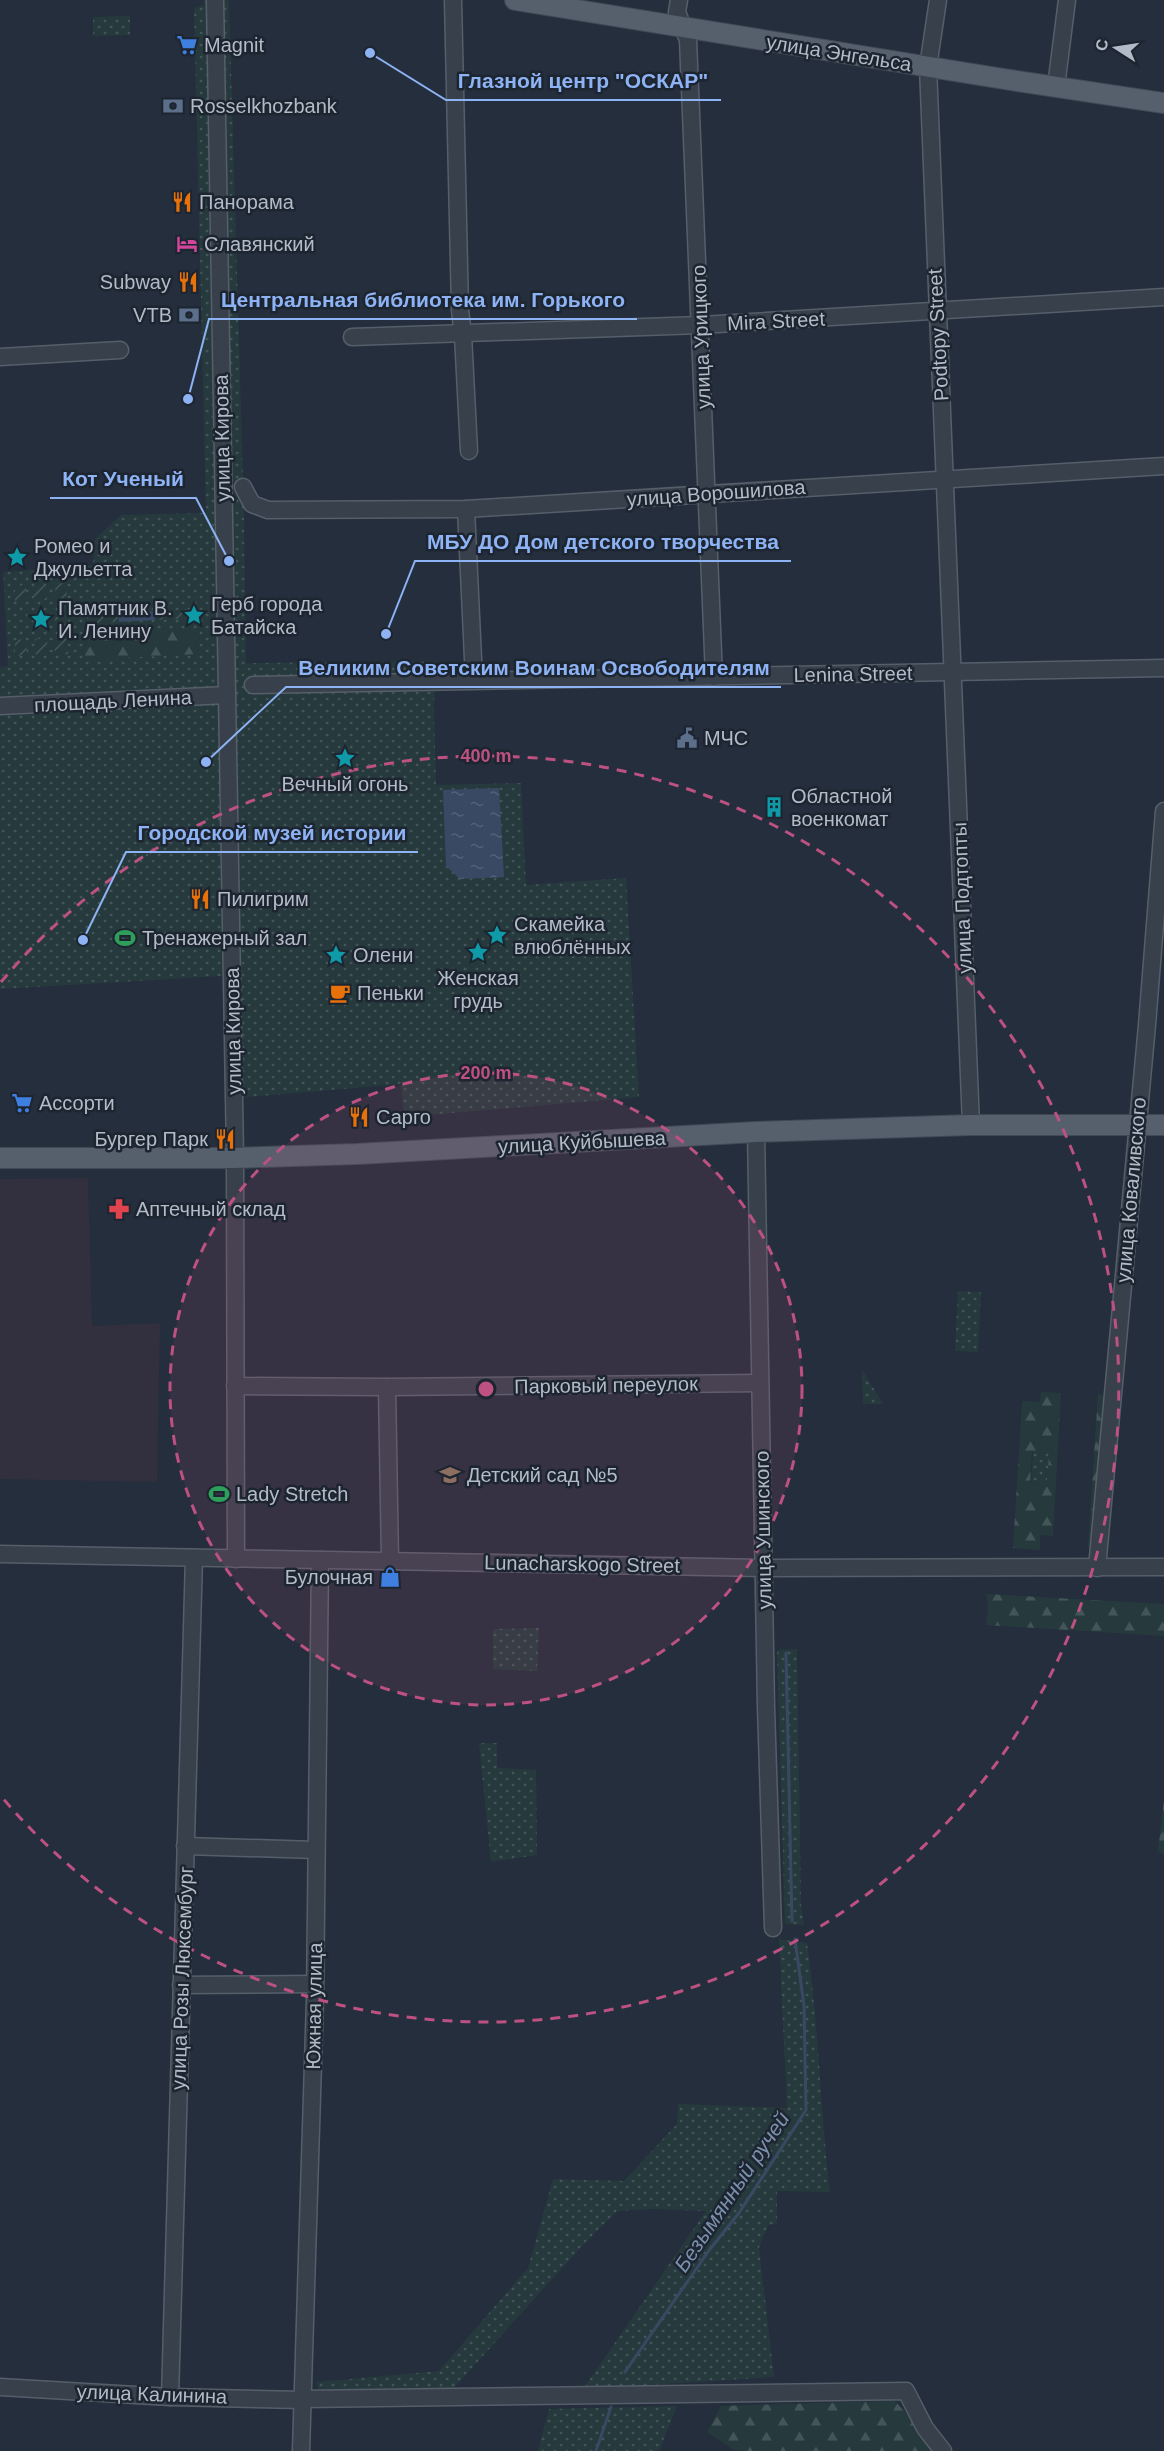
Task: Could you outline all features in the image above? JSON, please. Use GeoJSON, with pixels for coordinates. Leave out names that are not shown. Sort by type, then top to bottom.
{"type":"FeatureCollection","features":[{"type":"Feature","properties":{"kind":"main road","name":"улица Энгельса"},"geometry":{"type":"LineString","coordinates":[[515,0],[1164,103]]}},
{"type":"Feature","properties":{"kind":"main road","name":"улица Куйбышева"},"geometry":{"type":"LineString","coordinates":[[0,1158],[234,1158],[357,1154],[756,1132],[971,1125],[1164,1125]]}},
{"type":"Feature","properties":{"kind":"street","name":"улица Кирова"},"geometry":{"type":"LineString","coordinates":[[215,0],[234,1158],[236,1559]]}},
{"type":"Feature","properties":{"kind":"street"},"geometry":{"type":"LineString","coordinates":[[453,0],[460,310],[464,335],[469,451]]}},
{"type":"Feature","properties":{"kind":"street","name":"улица Урицкого"},"geometry":{"type":"LineString","coordinates":[[679,0],[676,12],[688,40],[714,677]]}},
{"type":"Feature","properties":{"kind":"street","name":"Podtopy Street"},"geometry":{"type":"LineString","coordinates":[[938,0],[928,67],[936,312],[953,672]]}},
{"type":"Feature","properties":{"kind":"street"},"geometry":{"type":"LineString","coordinates":[[1056,87],[1067,0]]}},
{"type":"Feature","properties":{"kind":"street","name":"Mira Street"},"geometry":{"type":"LineString","coordinates":[[352,337],[464,335],[701,325],[1164,297]]}},
{"type":"Feature","properties":{"kind":"street"},"geometry":{"type":"LineString","coordinates":[[0,357],[120,350]]}},
{"type":"Feature","properties":{"kind":"street","name":"улица Ворошилова"},"geometry":{"type":"LineString","coordinates":[[243,488],[252,504],[268,510],[466,509],[1164,466]]}},
{"type":"Feature","properties":{"kind":"street"},"geometry":{"type":"LineString","coordinates":[[466,509],[474,680]]}},
{"type":"Feature","properties":{"kind":"street","name":"Lenina Street"},"geometry":{"type":"LineString","coordinates":[[253,685],[1164,668]]}},
{"type":"Feature","properties":{"kind":"street","name":"улица Подтопты"},"geometry":{"type":"LineString","coordinates":[[953,672],[971,1125]]}},
{"type":"Feature","properties":{"kind":"street","name":"площадь Ленина"},"geometry":{"type":"LineString","coordinates":[[0,706],[227,695]]}},
{"type":"Feature","properties":{"kind":"street","name":"улица Коваливского"},"geometry":{"type":"LineString","coordinates":[[1097,1568],[1164,811]]}},
{"type":"Feature","properties":{"kind":"street","name":"улица Ушинского"},"geometry":{"type":"LineString","coordinates":[[756,1132],[763,1568],[773,1928]]}},
{"type":"Feature","properties":{"kind":"street","name":"Парковый переулок"},"geometry":{"type":"LineString","coordinates":[[235,1386],[387,1387],[760,1383]]}},
{"type":"Feature","properties":{"kind":"street"},"geometry":{"type":"LineString","coordinates":[[387,1387],[390,1561]]}},
{"type":"Feature","properties":{"kind":"street","name":"Lunacharskogo Street"},"geometry":{"type":"LineString","coordinates":[[0,1554],[763,1568],[1164,1567]]}},
{"type":"Feature","properties":{"kind":"street","name":"улица Розы Люксембург"},"geometry":{"type":"LineString","coordinates":[[170,2397],[194,1558]]}},
{"type":"Feature","properties":{"kind":"street","name":"Южная улица"},"geometry":{"type":"LineString","coordinates":[[301,2451],[314,1984],[320,1560]]}},
{"type":"Feature","properties":{"kind":"street"},"geometry":{"type":"LineString","coordinates":[[185,1846],[316,1850]]}},
{"type":"Feature","properties":{"kind":"street"},"geometry":{"type":"LineString","coordinates":[[182,1985],[314,1984]]}},
{"type":"Feature","properties":{"kind":"street","name":"улица Калинина"},"geometry":{"type":"LineString","coordinates":[[0,2387],[170,2397],[304,2400],[906,2391],[925,2427],[943,2451]]}},
{"type":"Feature","properties":{"kind":"shaded area"},"geometry":{"type":"Polygon","coordinates":[[[88,1178],[92,1326],[160,1323],[157,1482],[0,1479],[0,1179],[88,1178]]]}},
{"type":"Feature","properties":{"kind":"green space"},"geometry":{"type":"Polygon","coordinates":[[[204,0],[229,0],[244,513],[246,663],[436,661],[434,708],[436,785],[521,783],[526,885],[626,878],[639,1097],[404,1117],[401,1084],[225,1099],[223,976],[0,989],[0,667],[8,666],[3,572],[93,565],[95,539],[121,515],[206,513],[194,8],[204,5],[204,0]]]}},
{"type":"Feature","properties":{"kind":"green space"},"geometry":{"type":"Polygon","coordinates":[[[130,16],[130,35],[93,36],[93,17],[130,16]]]}},
{"type":"Feature","properties":{"kind":"green space"},"geometry":{"type":"Polygon","coordinates":[[[66,583],[67,598],[56,599],[55,584],[66,583]]]}},
{"type":"Feature","properties":{"kind":"green space"},"geometry":{"type":"Polygon","coordinates":[[[26,585],[26,601],[15,601],[15,586],[26,585]]]}},
{"type":"Feature","properties":{"kind":"green space"},"geometry":{"type":"Polygon","coordinates":[[[34,585],[47,585],[47,600],[34,600],[34,585]]]}},
{"type":"Feature","properties":{"kind":"green space"},"geometry":{"type":"Polygon","coordinates":[[[196,609],[196,618],[155,620],[155,611],[196,609]]]}},
{"type":"Feature","properties":{"kind":"green space"},"geometry":{"type":"Polygon","coordinates":[[[55,613],[67,613],[66,626],[55,626],[55,613]]]}},
{"type":"Feature","properties":{"kind":"green space"},"geometry":{"type":"Polygon","coordinates":[[[118,613],[119,622],[87,624],[87,616],[118,613]]]}},
{"type":"Feature","properties":{"kind":"green space"},"geometry":{"type":"Polygon","coordinates":[[[196,630],[198,654],[83,660],[83,635],[196,630]]]}},
{"type":"Feature","properties":{"kind":"green space"},"geometry":{"type":"Polygon","coordinates":[[[26,639],[27,655],[15,656],[15,640],[26,639]]]}},
{"type":"Feature","properties":{"kind":"green space"},"geometry":{"type":"Polygon","coordinates":[[[35,639],[47,639],[48,654],[36,655],[35,639]]]}},
{"type":"Feature","properties":{"kind":"green space"},"geometry":{"type":"Polygon","coordinates":[[[68,639],[68,654],[55,655],[54,640],[68,639]]]}},
{"type":"Feature","properties":{"kind":"green space"},"geometry":{"type":"Polygon","coordinates":[[[958,1291],[981,1292],[978,1352],[955,1351],[958,1291]]]}},
{"type":"Feature","properties":{"kind":"green space"},"geometry":{"type":"Polygon","coordinates":[[[862,1369],[883,1404],[863,1404],[862,1369]]]}},
{"type":"Feature","properties":{"kind":"green space"},"geometry":{"type":"Polygon","coordinates":[[[1041,1392],[1061,1393],[1053,1536],[1040,1535],[1040,1550],[1013,1548],[1022,1401],[1040,1402],[1041,1392]],[[1032,1452],[1030,1483],[1047,1484],[1049,1453],[1032,1452]]]}},
{"type":"Feature","properties":{"kind":"green space"},"geometry":{"type":"Polygon","coordinates":[[[1098,1394],[1104,1395],[1095,1547],[1088,1547],[1098,1394]]]}},
{"type":"Feature","properties":{"kind":"green space"},"geometry":{"type":"Polygon","coordinates":[[[1033,1452],[1049,1453],[1047,1484],[1031,1483],[1033,1452]]]}},
{"type":"Feature","properties":{"kind":"green space"},"geometry":{"type":"Polygon","coordinates":[[[986,1594],[1164,1604],[1164,1636],[986,1625],[988,1609],[986,1594]]]}},
{"type":"Feature","properties":{"kind":"green space"},"geometry":{"type":"Polygon","coordinates":[[[539,1628],[537,1671],[493,1669],[493,1629],[539,1628]]]}},
{"type":"Feature","properties":{"kind":"green space"},"geometry":{"type":"Polygon","coordinates":[[[797,1649],[801,1904],[804,1925],[785,1924],[777,1650],[797,1649]]]}},
{"type":"Feature","properties":{"kind":"green space"},"geometry":{"type":"Polygon","coordinates":[[[479,1743],[497,1743],[497,1768],[536,1770],[537,1855],[491,1862],[479,1743]]]}},
{"type":"Feature","properties":{"kind":"green space"},"geometry":{"type":"Polygon","coordinates":[[[1164,1799],[1164,1854],[1158,1851],[1164,1799]]]}},
{"type":"Feature","properties":{"kind":"green space"},"geometry":{"type":"Polygon","coordinates":[[[779,1939],[807,1943],[830,2192],[777,2191],[777,2224],[768,2225],[759,2248],[774,2377],[583,2389],[706,2211],[652,2209],[617,2211],[584,2244],[453,2389],[318,2389],[317,2382],[439,2371],[528,2268],[553,2179],[624,2181],[677,2124],[678,2104],[787,2108],[779,1939]]]}},
{"type":"Feature","properties":{"kind":"green space"},"geometry":{"type":"Polygon","coordinates":[[[895,2401],[940,2451],[740,2451],[734,2450],[707,2432],[721,2406],[895,2401]]]}},
{"type":"Feature","properties":{"kind":"green space"},"geometry":{"type":"Polygon","coordinates":[[[677,2406],[659,2451],[538,2451],[549,2409],[677,2406]]]}},
{"type":"Feature","properties":{"kind":"water"},"geometry":{"type":"Polygon","coordinates":[[[155,611],[155,620],[119,622],[118,613],[155,611]]]}},
{"type":"Feature","properties":{"kind":"water"},"geometry":{"type":"Polygon","coordinates":[[[499,788],[504,877],[460,879],[446,866],[443,790],[499,788]]]}},
{"type":"Feature","properties":{"kind":"waterway"},"geometry":{"type":"LineString","coordinates":[[786,1653],[792,1921]]}},
{"type":"Feature","properties":{"kind":"waterway","name":"Безымянный ручей"},"geometry":{"type":"LineString","coordinates":[[625,2372],[710,2249],[739,2213],[806,2110],[804,2006],[795,1939]]}},
{"type":"Feature","properties":{"kind":"waterway","name":"Безымянный ручей"},"geometry":{"type":"LineString","coordinates":[[596,2451],[611,2407]]}},
{"type":"Feature","properties":{"kind":"place","name":"Magnit"},"geometry":{"type":"Point","coordinates":[187,45]}},
{"type":"Feature","properties":{"kind":"place","name":"Глазной центр \"ОСКАР\""},"geometry":{"type":"Point","coordinates":[370,53]}},
{"type":"Feature","properties":{"kind":"place","name":"Rosselkhozbank"},"geometry":{"type":"Point","coordinates":[173,106]}},
{"type":"Feature","properties":{"kind":"place","name":"Панорама"},"geometry":{"type":"Point","coordinates":[182,202]}},
{"type":"Feature","properties":{"kind":"place","name":"Славянский"},"geometry":{"type":"Point","coordinates":[187,244]}},
{"type":"Feature","properties":{"kind":"place","name":"Subway"},"geometry":{"type":"Point","coordinates":[188,282]}},
{"type":"Feature","properties":{"kind":"place","name":"VTB"},"geometry":{"type":"Point","coordinates":[189,315]}},
{"type":"Feature","properties":{"kind":"place","name":"Центральная библиотека им. Горького"},"geometry":{"type":"Point","coordinates":[188,399]}},
{"type":"Feature","properties":{"kind":"place","name":"Ромео и Джульетта"},"geometry":{"type":"Point","coordinates":[17,557]}},
{"type":"Feature","properties":{"kind":"place","name":"Кот Ученый"},"geometry":{"type":"Point","coordinates":[229,561]}},
{"type":"Feature","properties":{"kind":"place","name":"Герб города Батайска"},"geometry":{"type":"Point","coordinates":[194,615]}},
{"type":"Feature","properties":{"kind":"place","name":"Памятник В. И. Ленину"},"geometry":{"type":"Point","coordinates":[41,619]}},
{"type":"Feature","properties":{"kind":"place","name":"МБУ ДО Дом детского творчества"},"geometry":{"type":"Point","coordinates":[386,634]}},
{"type":"Feature","properties":{"kind":"place","name":"МЧС"},"geometry":{"type":"Point","coordinates":[687,738]}},
{"type":"Feature","properties":{"kind":"place","name":"Вечный огонь"},"geometry":{"type":"Point","coordinates":[345,758]}},
{"type":"Feature","properties":{"kind":"place","name":"Великим Советским Воинам Освободителям"},"geometry":{"type":"Point","coordinates":[206,762]}},
{"type":"Feature","properties":{"kind":"place","name":"Областной военкомат"},"geometry":{"type":"Point","coordinates":[774,807]}},
{"type":"Feature","properties":{"kind":"place","name":"Пилигрим"},"geometry":{"type":"Point","coordinates":[200,899]}},
{"type":"Feature","properties":{"kind":"place","name":"Скамейка влюблённых"},"geometry":{"type":"Point","coordinates":[497,935]}},
{"type":"Feature","properties":{"kind":"place","name":"Тренажерный зал"},"geometry":{"type":"Point","coordinates":[125,938]}},
{"type":"Feature","properties":{"kind":"place","name":"Городской музей истории"},"geometry":{"type":"Point","coordinates":[83,940]}},
{"type":"Feature","properties":{"kind":"place","name":"Женская грудь"},"geometry":{"type":"Point","coordinates":[478,952]}},
{"type":"Feature","properties":{"kind":"place","name":"Олени"},"geometry":{"type":"Point","coordinates":[336,955]}},
{"type":"Feature","properties":{"kind":"place","name":"Пеньки"},"geometry":{"type":"Point","coordinates":[340,993]}},
{"type":"Feature","properties":{"kind":"place","name":"Ассорти"},"geometry":{"type":"Point","coordinates":[22,1103]}},
{"type":"Feature","properties":{"kind":"place","name":"Сарго"},"geometry":{"type":"Point","coordinates":[359,1117]}},
{"type":"Feature","properties":{"kind":"place","name":"Бургер Парк"},"geometry":{"type":"Point","coordinates":[225,1139]}},
{"type":"Feature","properties":{"kind":"place","name":"Аптечный склад"},"geometry":{"type":"Point","coordinates":[119,1209]}},
{"type":"Feature","properties":{"kind":"place","name":"Детский сад №5"},"geometry":{"type":"Point","coordinates":[450,1475]}},
{"type":"Feature","properties":{"kind":"place","name":"Lady Stretch"},"geometry":{"type":"Point","coordinates":[219,1494]}},
{"type":"Feature","properties":{"kind":"place","name":"Булочная"},"geometry":{"type":"Point","coordinates":[390,1577]}}]}
